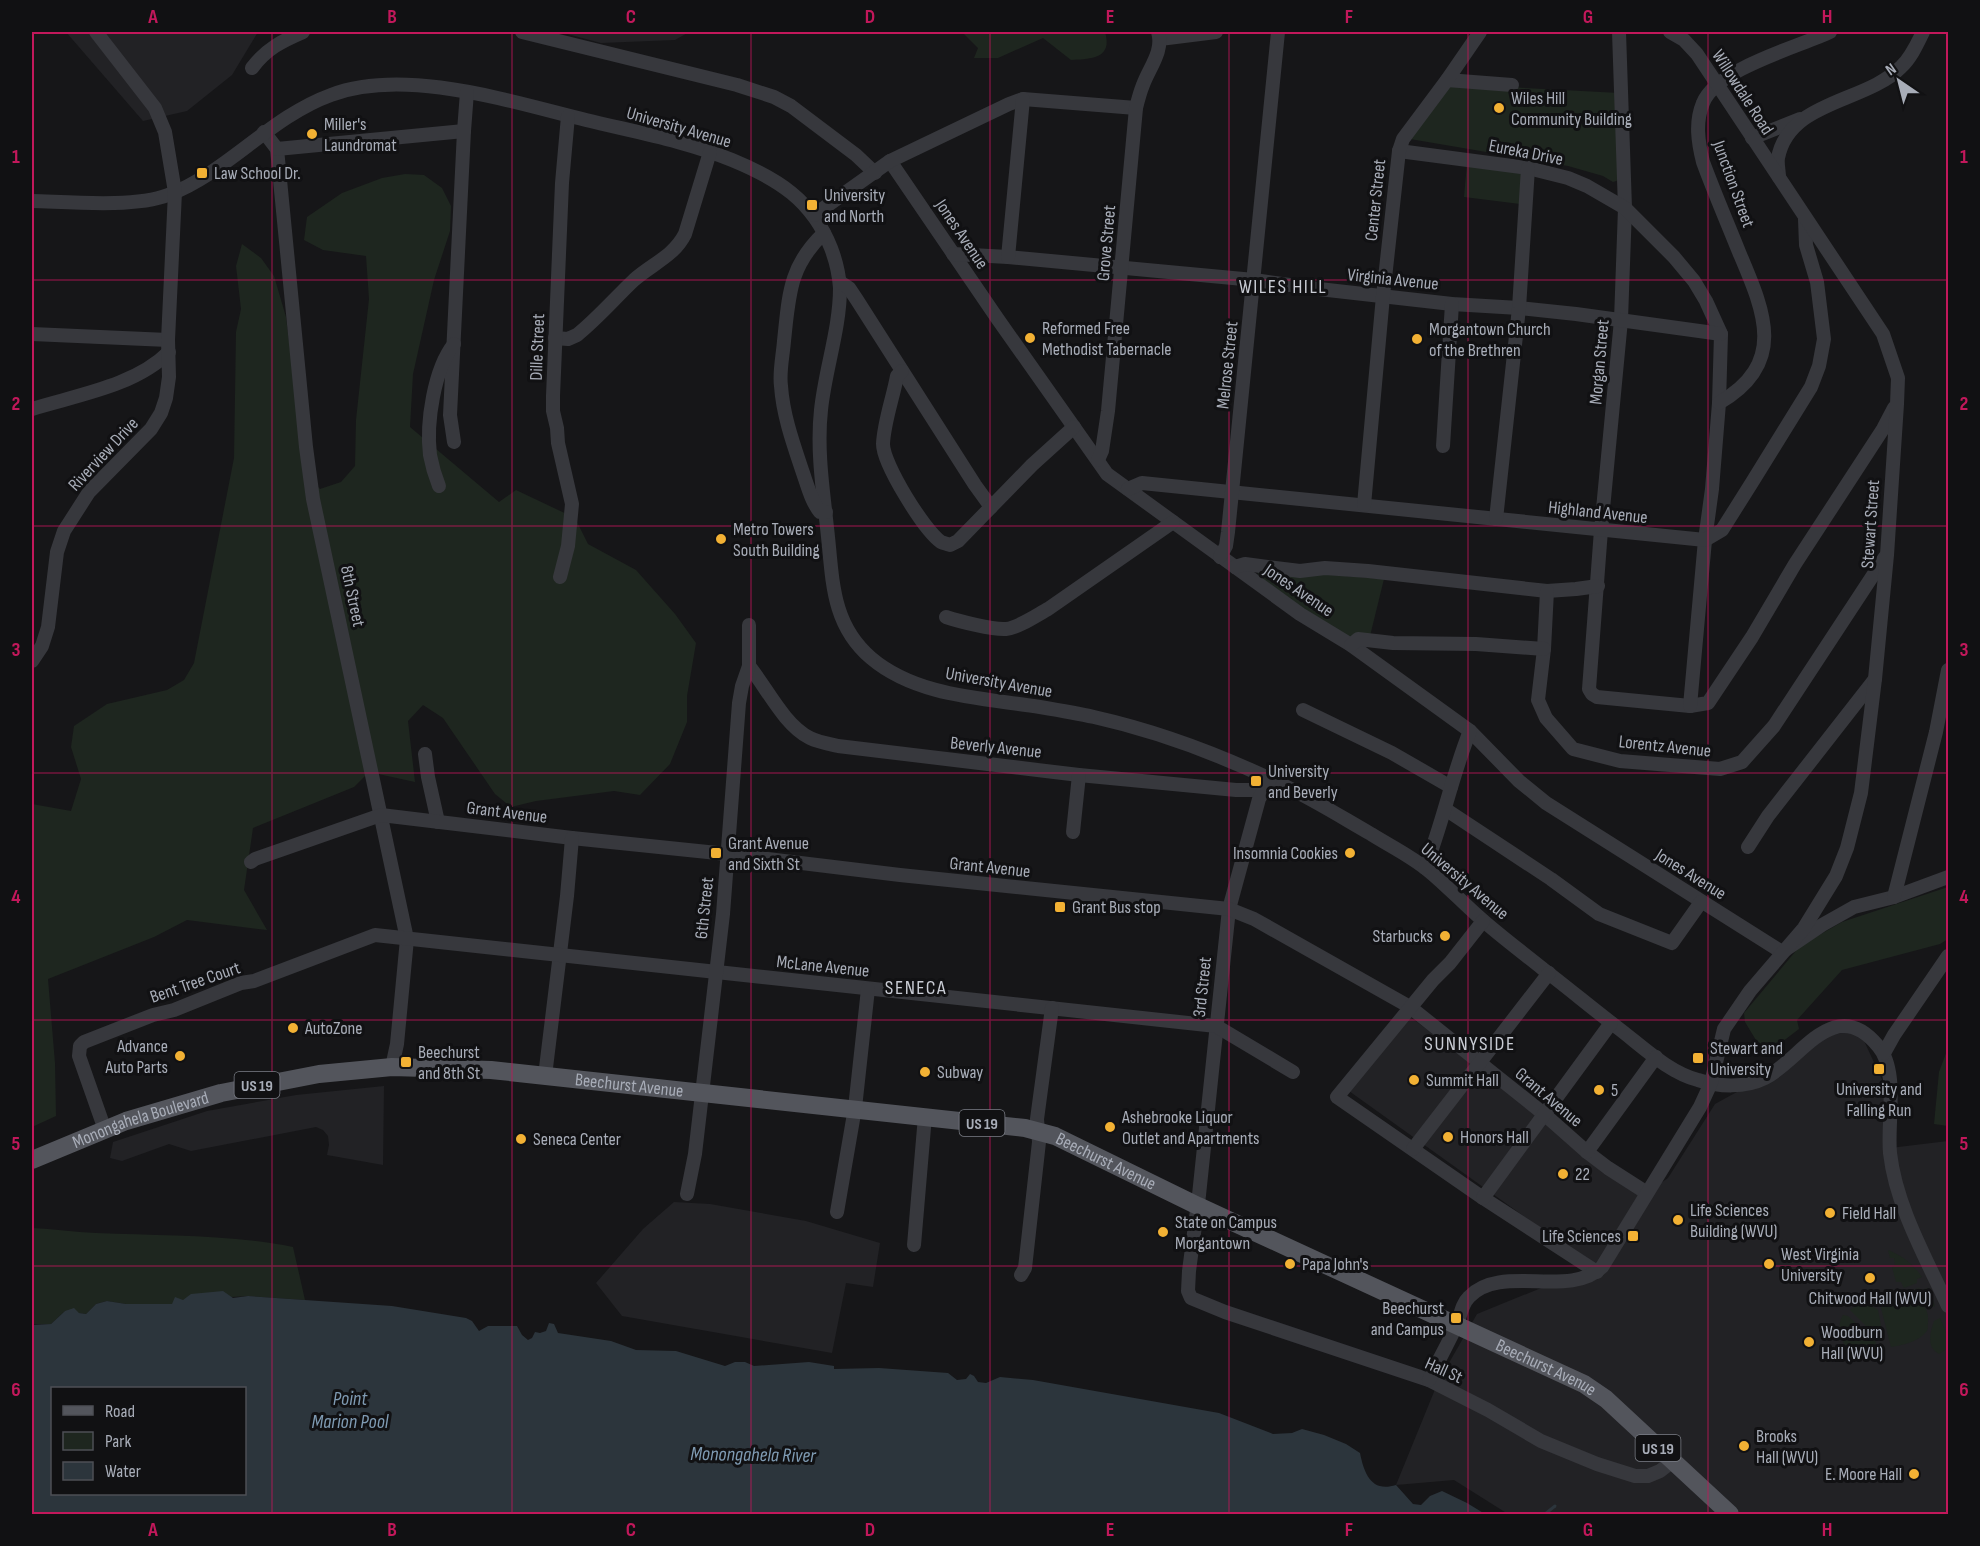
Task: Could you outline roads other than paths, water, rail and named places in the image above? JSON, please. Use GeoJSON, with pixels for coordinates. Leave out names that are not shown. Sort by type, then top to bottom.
{"type":"FeatureCollection","features":[{"type":"Feature","properties":{"kind":"main road","name":"Beechurst Avenue"},"geometry":{"type":"LineString","coordinates":[[392,1067],[491,1070],[925,1116],[1025,1128],[1055,1136],[1198,1206],[1584,1384],[1606,1399],[1730,1515]]}},
{"type":"Feature","properties":{"kind":"main road","name":"Monongahela Boulevard"},"geometry":{"type":"LineString","coordinates":[[32,1160],[105,1130],[178,1105],[245,1088],[319,1074],[392,1067]]}},
{"type":"Feature","properties":{"kind":"street","name":"Riverview Drive"},"geometry":{"type":"LineString","coordinates":[[32,661],[42,646],[48,627],[57,552],[64,531],[88,492],[151,429],[166,398],[175,192],[170,152],[161,119],[146,95],[96,32]]}},
{"type":"Feature","properties":{"kind":"street"},"geometry":{"type":"LineString","coordinates":[[252,68],[272,47],[303,32]]}},
{"type":"Feature","properties":{"kind":"street"},"geometry":{"type":"LineString","coordinates":[[522,32],[737,85],[774,97],[791,106],[856,155],[875,173]]}},
{"type":"Feature","properties":{"kind":"street"},"geometry":{"type":"LineString","coordinates":[[1159,35],[1216,32]]}},
{"type":"Feature","properties":{"kind":"street","name":"Melrose Street"},"geometry":{"type":"LineString","coordinates":[[1220,557],[1226,546],[1233,492],[1278,32]]}},
{"type":"Feature","properties":{"kind":"street","name":"Center Street"},"geometry":{"type":"LineString","coordinates":[[1364,505],[1398,151],[1403,139],[1480,32]]}},
{"type":"Feature","properties":{"kind":"street","name":"Morgan Street"},"geometry":{"type":"LineString","coordinates":[[1619,32],[1625,208],[1621,320],[1589,689],[1597,697],[1690,706]]}},
{"type":"Feature","properties":{"kind":"street","name":"Willowdale Road"},"geometry":{"type":"LineString","coordinates":[[1670,32],[1684,40],[1697,54],[1779,179]]}},
{"type":"Feature","properties":{"kind":"street","name":"Junction Street"},"geometry":{"type":"LineString","coordinates":[[1719,403],[1734,394],[1747,382],[1758,365],[1764,345],[1765,325],[1758,297],[1712,185],[1698,142],[1703,101],[1717,84],[1741,69],[1830,32]]}},
{"type":"Feature","properties":{"kind":"street"},"geometry":{"type":"LineString","coordinates":[[1752,138],[1808,116],[1886,79],[1901,68],[1923,32]]}},
{"type":"Feature","properties":{"kind":"street","name":"Grove Street"},"geometry":{"type":"LineString","coordinates":[[1098,460],[1102,451],[1108,411],[1136,108],[1142,86],[1158,52],[1159,35]]}},
{"type":"Feature","properties":{"kind":"street"},"geometry":{"type":"LineString","coordinates":[[1447,80],[1512,85]]}},
{"type":"Feature","properties":{"kind":"street","name":"University Avenue"},"geometry":{"type":"LineString","coordinates":[[32,201],[134,201],[159,198],[200,179],[264,132],[331,94],[361,86],[393,84],[467,92],[710,152],[740,163],[782,187],[801,201],[814,215],[834,258],[840,282],[838,312],[821,415],[826,512],[833,586],[838,610],[850,636],[866,654],[890,672],[938,690],[977,699],[1043,707],[1094,717],[1180,740],[1270,779],[1321,805],[1425,868],[1483,921],[1611,1023],[1674,1071],[1694,1080],[1741,1086],[1761,1081],[1792,1057],[1810,1039],[1823,1031],[1840,1026],[1859,1030],[1875,1042],[1884,1053]]}},
{"type":"Feature","properties":{"kind":"street"},"geometry":{"type":"LineString","coordinates":[[454,442],[450,415],[467,92]]}},
{"type":"Feature","properties":{"kind":"street"},"geometry":{"type":"LineString","coordinates":[[814,215],[890,161],[1008,104],[1023,99],[1136,108]]}},
{"type":"Feature","properties":{"kind":"street"},"geometry":{"type":"LineString","coordinates":[[1008,256],[1023,99]]}},
{"type":"Feature","properties":{"kind":"street","name":"Dille Street"},"geometry":{"type":"LineString","coordinates":[[560,577],[568,546],[572,504],[561,461],[553,411],[562,183],[568,116]]}},
{"type":"Feature","properties":{"kind":"street"},"geometry":{"type":"LineString","coordinates":[[1779,179],[1778,159],[1784,142],[1793,129],[1808,116]]}},
{"type":"Feature","properties":{"kind":"street"},"geometry":{"type":"LineString","coordinates":[[264,132],[277,149],[464,131]]}},
{"type":"Feature","properties":{"kind":"street","name":"8th Street"},"geometry":{"type":"LineString","coordinates":[[277,149],[313,499],[407,939],[397,1044],[392,1067]]}},
{"type":"Feature","properties":{"kind":"street","name":"Eureka Drive"},"geometry":{"type":"LineString","coordinates":[[1398,151],[1528,168],[1568,178],[1587,186],[1625,208],[1674,257],[1694,280],[1721,334]]}},
{"type":"Feature","properties":{"kind":"street"},"geometry":{"type":"LineString","coordinates":[[555,338],[568,339],[577,335],[647,269],[671,254],[680,244],[710,152]]}},
{"type":"Feature","properties":{"kind":"street","name":"Jones Avenue"},"geometry":{"type":"LineString","coordinates":[[890,161],[1107,474],[1300,614],[1350,645],[1470,731],[1519,781],[1546,803],[1782,952]]}},
{"type":"Feature","properties":{"kind":"street"},"geometry":{"type":"LineString","coordinates":[[1496,519],[1519,308],[1528,168]]}},
{"type":"Feature","properties":{"kind":"street","name":"Stewart Street"},"geometry":{"type":"LineString","coordinates":[[1597,1272],[1700,1107],[1711,1083],[1724,1029],[1736,1010],[1804,928],[1836,876],[1847,848],[1861,793],[1887,555],[1898,378],[1883,334],[1779,179]]}},
{"type":"Feature","properties":{"kind":"street"},"geometry":{"type":"LineString","coordinates":[[1705,540],[1722,530],[1811,387],[1819,366],[1824,339],[1817,282],[1806,245],[1805,217]]}},
{"type":"Feature","properties":{"kind":"street"},"geometry":{"type":"LineString","coordinates":[[824,233],[805,254],[790,287],[780,384],[785,415],[795,450],[816,507],[820,512],[826,512]]}},
{"type":"Feature","properties":{"kind":"street","name":"Virginia Avenue"},"geometry":{"type":"LineString","coordinates":[[953,254],[1008,256],[1122,266],[1452,304],[1519,308],[1721,334]]}},
{"type":"Feature","properties":{"kind":"street"},"geometry":{"type":"LineString","coordinates":[[840,282],[849,288],[991,507]]}},
{"type":"Feature","properties":{"kind":"street"},"geometry":{"type":"LineString","coordinates":[[1443,446],[1452,304]]}},
{"type":"Feature","properties":{"kind":"street"},"geometry":{"type":"LineString","coordinates":[[32,334],[169,346],[158,363],[140,374],[32,409]]}},
{"type":"Feature","properties":{"kind":"street"},"geometry":{"type":"LineString","coordinates":[[1721,334],[1719,403],[1712,489],[1705,540],[1690,706],[1708,703],[1715,695],[1795,564],[1883,429],[1897,403]]}},
{"type":"Feature","properties":{"kind":"street"},"geometry":{"type":"LineString","coordinates":[[439,486],[430,453],[430,416],[446,354],[454,344]]}},
{"type":"Feature","properties":{"kind":"street"},"geometry":{"type":"LineString","coordinates":[[902,371],[897,376],[883,446],[904,496],[933,534],[942,542],[950,545],[958,541],[1074,427]]}},
{"type":"Feature","properties":{"kind":"street","name":"Highland Avenue"},"geometry":{"type":"LineString","coordinates":[[1128,489],[1142,483],[1705,540]]}},
{"type":"Feature","properties":{"kind":"street"},"geometry":{"type":"LineString","coordinates":[[946,617],[958,622],[1006,629],[1027,621],[1048,609],[1173,522]]}},
{"type":"Feature","properties":{"kind":"street","name":"Lorentz Avenue"},"geometry":{"type":"LineString","coordinates":[[1547,591],[1538,700],[1546,718],[1573,749],[1620,761],[1720,769],[1742,762],[1774,726],[1887,555]]}},
{"type":"Feature","properties":{"kind":"street"},"geometry":{"type":"LineString","coordinates":[[1235,567],[1245,564],[1300,571],[1325,568],[1368,571],[1547,591],[1576,590],[1598,586]]}},
{"type":"Feature","properties":{"kind":"street","name":"6th Street"},"geometry":{"type":"LineString","coordinates":[[687,1194],[695,1154],[723,914],[739,703],[749,666],[749,625]]}},
{"type":"Feature","properties":{"kind":"street"},"geometry":{"type":"LineString","coordinates":[[1350,645],[1358,639],[1393,643],[1476,644],[1544,649]]}},
{"type":"Feature","properties":{"kind":"street","name":"Beverly Avenue"},"geometry":{"type":"LineString","coordinates":[[749,666],[762,681],[780,710],[798,730],[811,739],[838,746],[1079,775],[1255,790],[1270,779]]}},
{"type":"Feature","properties":{"kind":"street"},"geometry":{"type":"LineString","coordinates":[[1894,897],[1936,732],[1948,670]]}},
{"type":"Feature","properties":{"kind":"street"},"geometry":{"type":"LineString","coordinates":[[1748,847],[1768,816],[1875,679]]}},
{"type":"Feature","properties":{"kind":"street"},"geometry":{"type":"LineString","coordinates":[[1303,710],[1392,753],[1451,787]]}},
{"type":"Feature","properties":{"kind":"street"},"geometry":{"type":"LineString","coordinates":[[1425,868],[1457,764],[1470,731]]}},
{"type":"Feature","properties":{"kind":"street"},"geometry":{"type":"LineString","coordinates":[[425,754],[438,822]]}},
{"type":"Feature","properties":{"kind":"street"},"geometry":{"type":"LineString","coordinates":[[1073,832],[1079,775]]}},
{"type":"Feature","properties":{"kind":"street","name":"3rd Street"},"geometry":{"type":"LineString","coordinates":[[1191,1298],[1188,1291],[1228,909],[1259,798],[1270,779]]}},
{"type":"Feature","properties":{"kind":"street"},"geometry":{"type":"LineString","coordinates":[[1445,809],[1551,879],[1599,914],[1672,942],[1701,902]]}},
{"type":"Feature","properties":{"kind":"street","name":"Grant Avenue"},"geometry":{"type":"LineString","coordinates":[[251,862],[381,815],[900,875],[1228,909],[1254,919],[1410,1007],[1544,1114],[1587,1152],[1647,1193]]}},
{"type":"Feature","properties":{"kind":"street"},"geometry":{"type":"LineString","coordinates":[[545,1076],[572,838]]}},
{"type":"Feature","properties":{"kind":"street"},"geometry":{"type":"LineString","coordinates":[[1782,952],[1854,907],[1894,897],[1948,877]]}},
{"type":"Feature","properties":{"kind":"street"},"geometry":{"type":"LineString","coordinates":[[1483,921],[1336,1097],[1483,1198],[1597,1272]]}},
{"type":"Feature","properties":{"kind":"street","name":"Bent Tree Court"},"geometry":{"type":"LineString","coordinates":[[105,1130],[79,1056],[80,1046],[84,1042],[375,935],[407,939]]}},
{"type":"Feature","properties":{"kind":"street","name":"McLane Avenue"},"geometry":{"type":"LineString","coordinates":[[407,939],[1216,1026],[1293,1072]]}},
{"type":"Feature","properties":{"kind":"street"},"geometry":{"type":"LineString","coordinates":[[1948,956],[1884,1053],[1890,1086],[1889,1128],[1892,1166],[1912,1226],[1948,1306]]}},
{"type":"Feature","properties":{"kind":"street"},"geometry":{"type":"LineString","coordinates":[[1413,1149],[1549,973]]}},
{"type":"Feature","properties":{"kind":"street"},"geometry":{"type":"LineString","coordinates":[[837,1212],[855,1108],[868,989]]}},
{"type":"Feature","properties":{"kind":"street"},"geometry":{"type":"LineString","coordinates":[[1021,1275],[1025,1268],[1039,1142],[1037,1119],[1053,1008]]}},
{"type":"Feature","properties":{"kind":"street"},"geometry":{"type":"LineString","coordinates":[[1483,1198],[1611,1023]]}},
{"type":"Feature","properties":{"kind":"street"},"geometry":{"type":"LineString","coordinates":[[1587,1152],[1656,1057]]}},
{"type":"Feature","properties":{"kind":"street"},"geometry":{"type":"LineString","coordinates":[[914,1245],[925,1116]]}},
{"type":"Feature","properties":{"kind":"street"},"geometry":{"type":"LineString","coordinates":[[1429,1380],[1456,1325],[1462,1307],[1469,1296],[1482,1287],[1500,1282],[1583,1278],[1597,1272]]}},
{"type":"Feature","properties":{"kind":"street","name":"Hall St"},"geometry":{"type":"LineString","coordinates":[[1191,1298],[1226,1312],[1429,1380],[1488,1410],[1541,1441],[1597,1464],[1635,1476],[1648,1476],[1660,1471],[1673,1461]]}},
{"type":"Feature","properties":{"kind":"water","name":"Point Marion Pool"},"geometry":{"type":"Polygon","coordinates":[[[223,1291],[233,1298],[248,1296],[392,1306],[466,1318],[472,1321],[479,1331],[488,1326],[517,1326],[528,1340],[535,1332],[546,1331],[549,1323],[554,1324],[558,1333],[611,1341],[636,1350],[676,1351],[725,1366],[735,1362],[745,1362],[754,1366],[809,1362],[834,1366],[834,1369],[879,1368],[948,1373],[957,1380],[966,1379],[970,1374],[978,1382],[986,1383],[1000,1377],[1033,1380],[1219,1413],[1273,1434],[1292,1433],[1302,1429],[1324,1435],[1360,1453],[1370,1480],[1380,1486],[1396,1485],[1413,1504],[1421,1505],[1430,1496],[1442,1491],[1485,1514],[32,1514],[32,1325],[51,1324],[65,1311],[74,1308],[79,1313],[86,1314],[96,1304],[107,1301],[126,1304],[172,1304],[175,1297],[183,1300],[191,1294],[223,1291]]]}},
{"type":"Feature","properties":{"kind":"waterway"},"geometry":{"type":"LineString","coordinates":[[1545,1514],[1555,1506]]}},
{"type":"Feature","properties":{"kind":"place","name":"Wiles Hill Community Building"},"geometry":{"type":"Point","coordinates":[1499,108]}},
{"type":"Feature","properties":{"kind":"place","name":"Miller's Laundromat"},"geometry":{"type":"Point","coordinates":[312,134]}},
{"type":"Feature","properties":{"kind":"place","name":"Law School Dr."},"geometry":{"type":"Point","coordinates":[202,173]}},
{"type":"Feature","properties":{"kind":"place","name":"University and North"},"geometry":{"type":"Point","coordinates":[812,205]}},
{"type":"Feature","properties":{"kind":"place","name":"Reformed Free Methodist Tabernacle"},"geometry":{"type":"Point","coordinates":[1030,338]}},
{"type":"Feature","properties":{"kind":"place","name":"Morgantown Church of the Brethren"},"geometry":{"type":"Point","coordinates":[1417,339]}},
{"type":"Feature","properties":{"kind":"place","name":"Metro Towers South Building"},"geometry":{"type":"Point","coordinates":[721,539]}},
{"type":"Feature","properties":{"kind":"place","name":"University and Beverly"},"geometry":{"type":"Point","coordinates":[1256,781]}},
{"type":"Feature","properties":{"kind":"place","name":"Grant Avenue and Sixth St"},"geometry":{"type":"Point","coordinates":[716,853]}},
{"type":"Feature","properties":{"kind":"place","name":"Insomnia Cookies"},"geometry":{"type":"Point","coordinates":[1350,853]}},
{"type":"Feature","properties":{"kind":"place","name":"Grant Bus stop"},"geometry":{"type":"Point","coordinates":[1060,907]}},
{"type":"Feature","properties":{"kind":"place","name":"Starbucks"},"geometry":{"type":"Point","coordinates":[1445,936]}},
{"type":"Feature","properties":{"kind":"place","name":"AutoZone"},"geometry":{"type":"Point","coordinates":[293,1028]}},
{"type":"Feature","properties":{"kind":"place","name":"Advance Auto Parts"},"geometry":{"type":"Point","coordinates":[180,1056]}},
{"type":"Feature","properties":{"kind":"place","name":"Stewart and University"},"geometry":{"type":"Point","coordinates":[1698,1058]}},
{"type":"Feature","properties":{"kind":"place","name":"Beechurst and 8th St"},"geometry":{"type":"Point","coordinates":[406,1062]}},
{"type":"Feature","properties":{"kind":"place","name":"University and Falling Run"},"geometry":{"type":"Point","coordinates":[1879,1069]}},
{"type":"Feature","properties":{"kind":"place","name":"Subway"},"geometry":{"type":"Point","coordinates":[925,1072]}},
{"type":"Feature","properties":{"kind":"place","name":"Summit Hall"},"geometry":{"type":"Point","coordinates":[1414,1080]}},
{"type":"Feature","properties":{"kind":"place","name":"5"},"geometry":{"type":"Point","coordinates":[1599,1090]}},
{"type":"Feature","properties":{"kind":"place","name":"Ashebrooke Liquor Outlet and Apartments"},"geometry":{"type":"Point","coordinates":[1110,1127]}},
{"type":"Feature","properties":{"kind":"place","name":"Honors Hall"},"geometry":{"type":"Point","coordinates":[1448,1137]}},
{"type":"Feature","properties":{"kind":"place","name":"Seneca Center"},"geometry":{"type":"Point","coordinates":[521,1139]}},
{"type":"Feature","properties":{"kind":"place","name":"22"},"geometry":{"type":"Point","coordinates":[1563,1174]}},
{"type":"Feature","properties":{"kind":"place","name":"Field Hall"},"geometry":{"type":"Point","coordinates":[1830,1213]}},
{"type":"Feature","properties":{"kind":"place","name":"Life Sciences Building (WVU)"},"geometry":{"type":"Point","coordinates":[1678,1220]}},
{"type":"Feature","properties":{"kind":"place","name":"State on Campus Morgantown"},"geometry":{"type":"Point","coordinates":[1163,1232]}},
{"type":"Feature","properties":{"kind":"place","name":"Life Sciences"},"geometry":{"type":"Point","coordinates":[1633,1236]}},
{"type":"Feature","properties":{"kind":"place","name":"Papa John's"},"geometry":{"type":"Point","coordinates":[1290,1264]}},
{"type":"Feature","properties":{"kind":"place","name":"West Virginia University"},"geometry":{"type":"Point","coordinates":[1769,1264]}},
{"type":"Feature","properties":{"kind":"place","name":"Chitwood Hall (WVU)"},"geometry":{"type":"Point","coordinates":[1870,1278]}},
{"type":"Feature","properties":{"kind":"place","name":"Beechurst and Campus"},"geometry":{"type":"Point","coordinates":[1456,1318]}},
{"type":"Feature","properties":{"kind":"place","name":"Woodburn Hall (WVU)"},"geometry":{"type":"Point","coordinates":[1809,1342]}},
{"type":"Feature","properties":{"kind":"place","name":"Brooks Hall (WVU)"},"geometry":{"type":"Point","coordinates":[1744,1446]}},
{"type":"Feature","properties":{"kind":"place","name":"E. Moore Hall"},"geometry":{"type":"Point","coordinates":[1914,1474]}},
{"type":"Feature","properties":{"kind":"district","name":"WILES HILL"},"geometry":{"type":"Point","coordinates":[1283,286]}},
{"type":"Feature","properties":{"kind":"district","name":"SENECA"},"geometry":{"type":"Point","coordinates":[916,987]}},
{"type":"Feature","properties":{"kind":"district","name":"SUNNYSIDE"},"geometry":{"type":"Point","coordinates":[1470,1043]}},
{"type":"Feature","properties":{"kind":"water label","name":"Monongahela River"},"geometry":{"type":"Point","coordinates":[753,1454]}}]}
